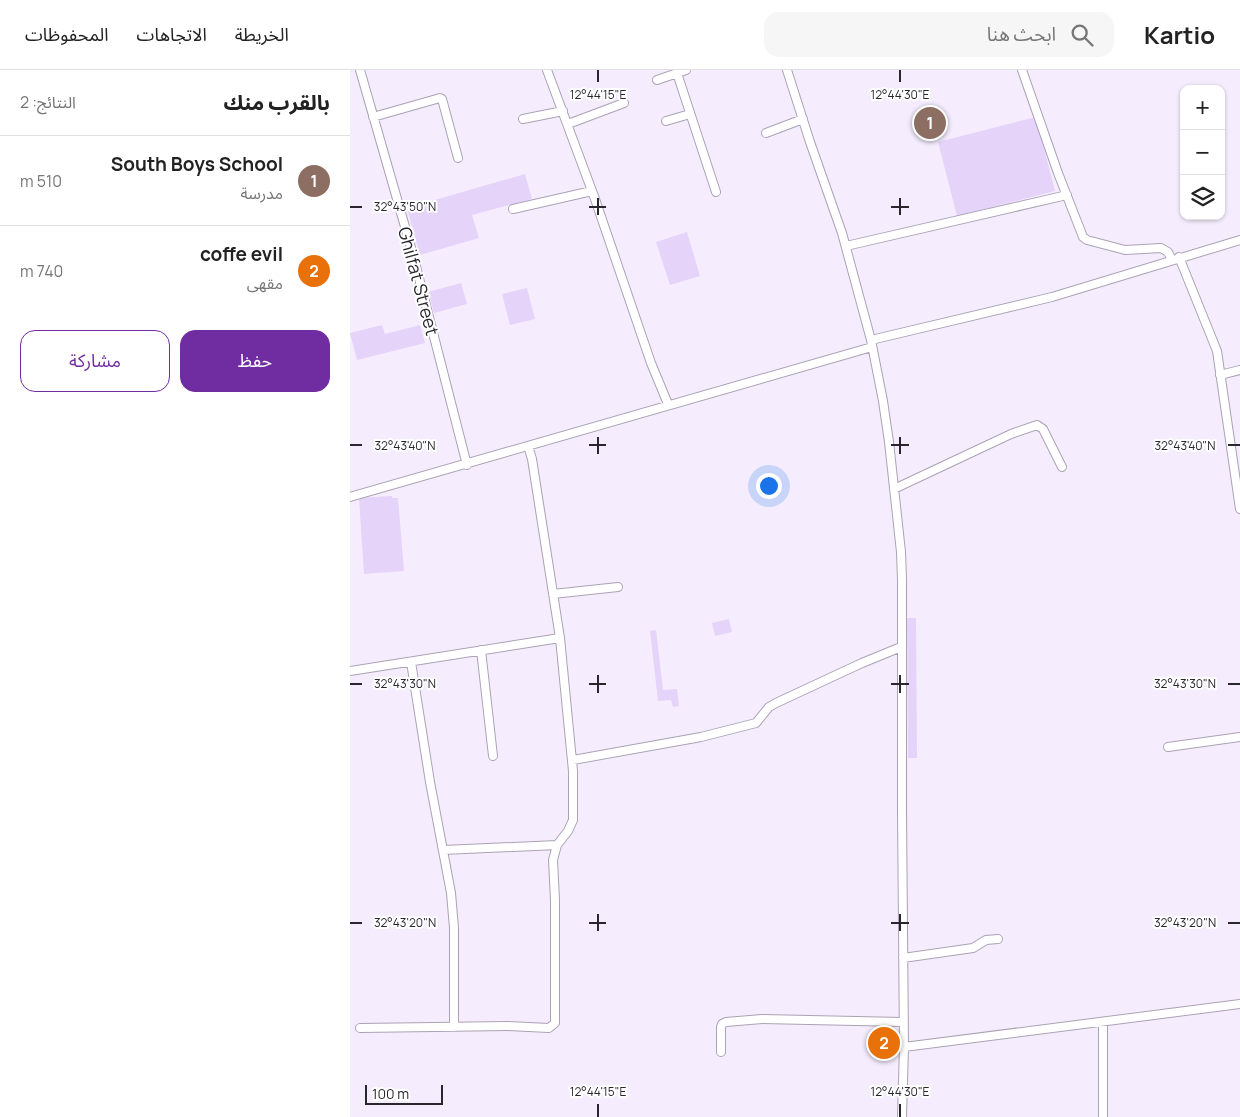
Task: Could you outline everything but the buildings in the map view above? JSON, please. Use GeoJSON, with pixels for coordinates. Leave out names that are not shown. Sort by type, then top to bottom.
{"type":"FeatureCollection","features":[{"type":"Feature","properties":{"kind":"street","name":"Ghilfat Street"},"geometry":{"type":"LineString","coordinates":[[360,70],[412,251],[467,465]]}},
{"type":"Feature","properties":{"kind":"street"},"geometry":{"type":"LineString","coordinates":[[547,70],[592,190],[651,363],[668,404]]}},
{"type":"Feature","properties":{"kind":"street"},"geometry":{"type":"LineString","coordinates":[[657,80],[686,70]]}},
{"type":"Feature","properties":{"kind":"street"},"geometry":{"type":"LineString","coordinates":[[787,70],[846,246],[872,344],[883,401],[894,489],[902,580],[904,1047],[902,1117]]}},
{"type":"Feature","properties":{"kind":"street"},"geometry":{"type":"LineString","coordinates":[[1022,70],[1080,232],[1087,240],[1125,250],[1166,249],[1176,258],[1214,343],[1239,483],[1240,509]]}},
{"type":"Feature","properties":{"kind":"street"},"geometry":{"type":"LineString","coordinates":[[677,73],[716,192]]}},
{"type":"Feature","properties":{"kind":"street"},"geometry":{"type":"LineString","coordinates":[[373,117],[440,98],[442,99],[458,158]]}},
{"type":"Feature","properties":{"kind":"street"},"geometry":{"type":"LineString","coordinates":[[568,124],[624,103]]}},
{"type":"Feature","properties":{"kind":"street"},"geometry":{"type":"LineString","coordinates":[[523,119],[563,110]]}},
{"type":"Feature","properties":{"kind":"street"},"geometry":{"type":"LineString","coordinates":[[666,122],[690,114]]}},
{"type":"Feature","properties":{"kind":"street"},"geometry":{"type":"LineString","coordinates":[[766,132],[802,119]]}},
{"type":"Feature","properties":{"kind":"street"},"geometry":{"type":"LineString","coordinates":[[513,209],[592,190]]}},
{"type":"Feature","properties":{"kind":"street"},"geometry":{"type":"LineString","coordinates":[[846,246],[1066,195]]}},
{"type":"Feature","properties":{"kind":"street"},"geometry":{"type":"LineString","coordinates":[[350,497],[467,465],[872,344],[1052,297],[1240,240]]}},
{"type":"Feature","properties":{"kind":"street"},"geometry":{"type":"LineString","coordinates":[[1220,375],[1240,370]]}},
{"type":"Feature","properties":{"kind":"street"},"geometry":{"type":"LineString","coordinates":[[894,489],[1011,434],[1037,425],[1043,429],[1062,467]]}},
{"type":"Feature","properties":{"kind":"street"},"geometry":{"type":"LineString","coordinates":[[360,1028],[508,1026],[549,1028],[554,1024],[556,900],[553,860],[557,845],[573,820],[572,760],[560,638],[532,459],[528,446]]}},
{"type":"Feature","properties":{"kind":"street"},"geometry":{"type":"LineString","coordinates":[[553,594],[618,587]]}},
{"type":"Feature","properties":{"kind":"street"},"geometry":{"type":"LineString","coordinates":[[350,671],[560,638]]}},
{"type":"Feature","properties":{"kind":"street"},"geometry":{"type":"LineString","coordinates":[[572,760],[700,737],[756,723],[769,707],[776,703],[862,663],[902,647]]}},
{"type":"Feature","properties":{"kind":"street"},"geometry":{"type":"LineString","coordinates":[[481,650],[493,756]]}},
{"type":"Feature","properties":{"kind":"street"},"geometry":{"type":"LineString","coordinates":[[411,662],[451,893],[454,1027]]}},
{"type":"Feature","properties":{"kind":"street"},"geometry":{"type":"LineString","coordinates":[[1168,747],[1240,737]]}},
{"type":"Feature","properties":{"kind":"street"},"geometry":{"type":"LineString","coordinates":[[443,850],[557,845]]}},
{"type":"Feature","properties":{"kind":"street"},"geometry":{"type":"LineString","coordinates":[[903,958],[973,948],[986,940],[998,939]]}},
{"type":"Feature","properties":{"kind":"street"},"geometry":{"type":"LineString","coordinates":[[904,1047],[1240,1004]]}},
{"type":"Feature","properties":{"kind":"street"},"geometry":{"type":"LineString","coordinates":[[721,1052],[721,1027],[726,1022],[762,1019],[903,1022]]}},
{"type":"Feature","properties":{"kind":"street"},"geometry":{"type":"LineString","coordinates":[[1103,1022],[1103,1117]]}},
{"type":"Feature","properties":{"kind":"shaded area"},"geometry":{"type":"Polygon","coordinates":[[[1036,117],[1055,191],[957,216],[938,142],[1036,117]]]}},
{"type":"Feature","properties":{"kind":"shaded area"},"geometry":{"type":"Polygon","coordinates":[[[525,174],[532,199],[472,215],[479,238],[420,255],[407,208],[525,174]]]}},
{"type":"Feature","properties":{"kind":"shaded area"},"geometry":{"type":"Polygon","coordinates":[[[687,232],[700,276],[670,285],[656,242],[687,232]]]}},
{"type":"Feature","properties":{"kind":"shaded area"},"geometry":{"type":"Polygon","coordinates":[[[461,283],[467,304],[434,313],[428,292],[461,283]]]}},
{"type":"Feature","properties":{"kind":"shaded area"},"geometry":{"type":"Polygon","coordinates":[[[527,288],[535,319],[510,325],[502,294],[527,288]]]}},
{"type":"Feature","properties":{"kind":"shaded area"},"geometry":{"type":"Polygon","coordinates":[[[382,325],[385,334],[420,325],[425,343],[357,360],[350,333],[382,325]]]}},
{"type":"Feature","properties":{"kind":"shaded area"},"geometry":{"type":"Polygon","coordinates":[[[392,496],[392,498],[398,498],[404,571],[364,574],[359,498],[392,496]]]}},
{"type":"Feature","properties":{"kind":"shaded area"},"geometry":{"type":"Polygon","coordinates":[[[907,618],[916,618],[917,758],[908,758],[907,618]]]}},
{"type":"Feature","properties":{"kind":"shaded area"},"geometry":{"type":"Polygon","coordinates":[[[729,619],[732,632],[715,636],[712,623],[729,619]]]}},
{"type":"Feature","properties":{"kind":"shaded area"},"geometry":{"type":"Polygon","coordinates":[[[656,630],[663,690],[677,689],[679,706],[673,707],[671,700],[658,701],[650,631],[656,630]]]}},
{"type":"Feature","properties":{"kind":"place","name":"South Boys School"},"geometry":{"type":"Point","coordinates":[930,123]}},
{"type":"Feature","properties":{"kind":"place","name":"coffe evil"},"geometry":{"type":"Point","coordinates":[884,1043]}}]}
